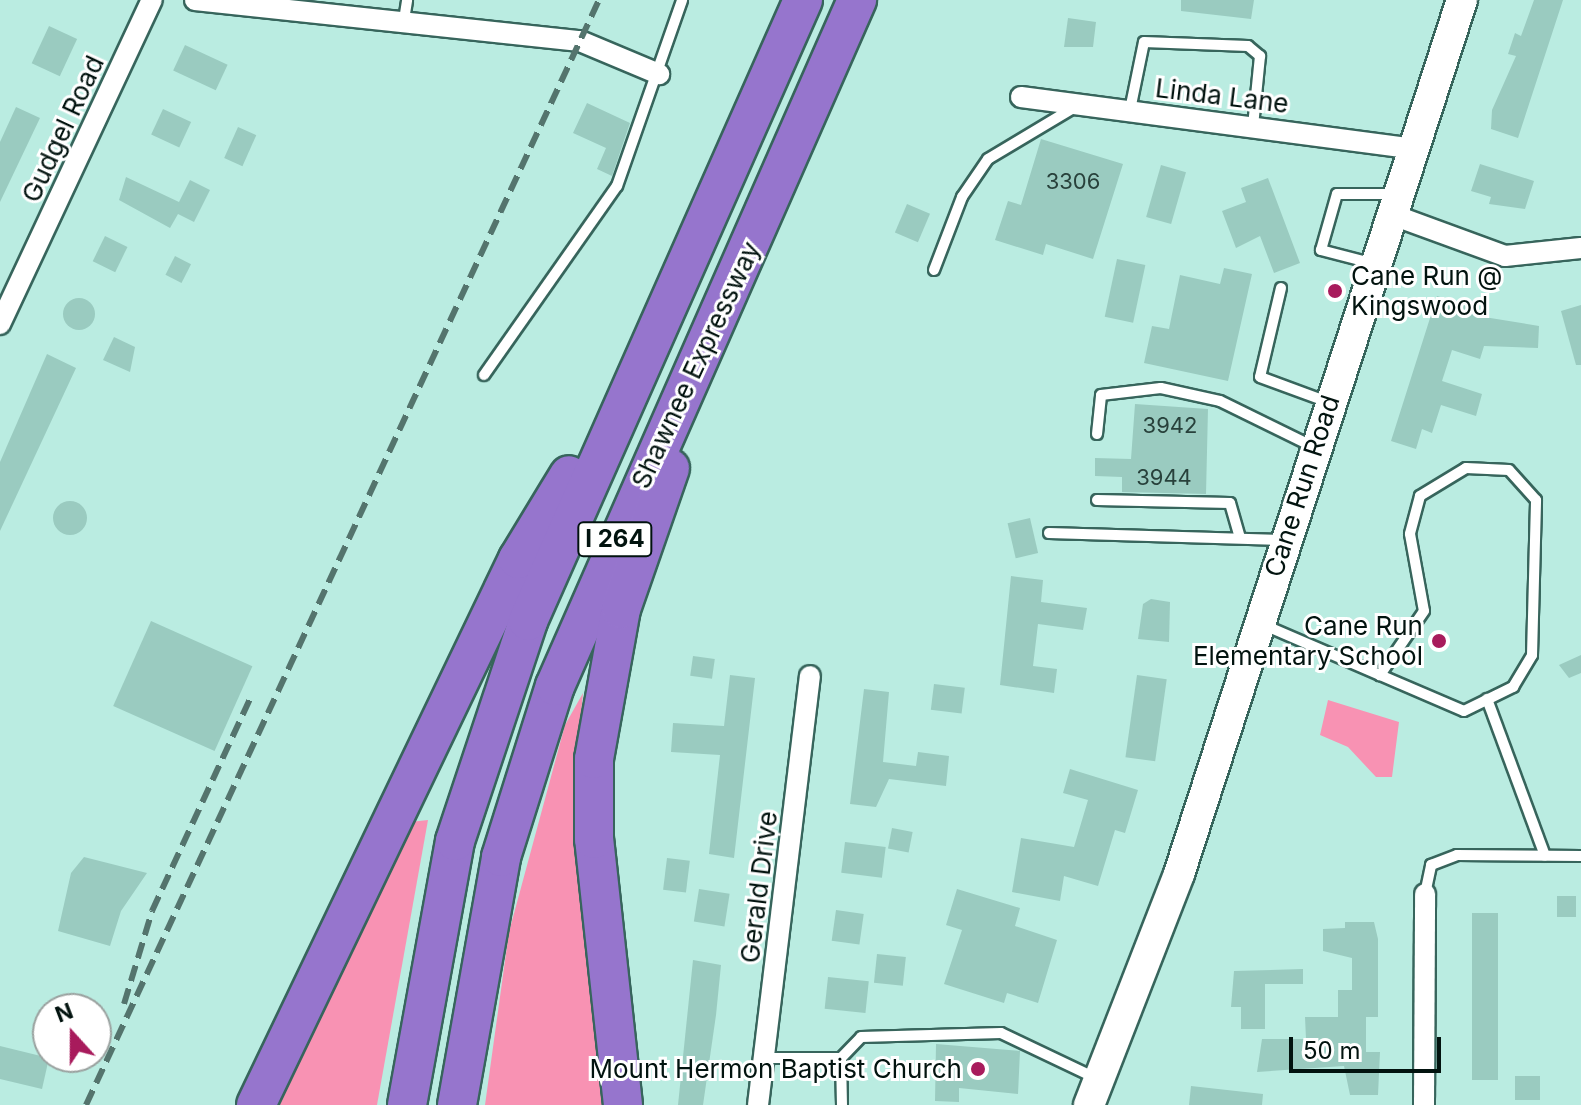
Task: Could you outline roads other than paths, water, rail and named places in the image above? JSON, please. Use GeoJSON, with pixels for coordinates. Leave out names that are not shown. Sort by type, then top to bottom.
{"type":"FeatureCollection","features":[{"type":"Feature","properties":{"kind":"highway","name":"Shawnee Expressway"},"geometry":{"type":"LineString","coordinates":[[407,1105],[438,914],[486,740],[638,359],[803,0]]}},
{"type":"Feature","properties":{"kind":"highway","name":"Shawnee Expressway"},"geometry":{"type":"LineString","coordinates":[[457,1105],[481,945],[517,798],[599,575],[714,333],[857,0]]}},
{"type":"Feature","properties":{"kind":"highway"},"geometry":{"type":"LineString","coordinates":[[623,1105],[594,839],[594,759],[621,609],[714,333]]}},
{"type":"Feature","properties":{"kind":"highway"},"geometry":{"type":"LineString","coordinates":[[256,1105],[518,559],[638,359]]}},
{"type":"Feature","properties":{"kind":"main road","name":"Cane Run Road"},"geometry":{"type":"LineString","coordinates":[[1094,1092],[1179,874],[1314,447],[1462,0]]}},
{"type":"Feature","properties":{"kind":"street","name":"Gudgel Road"},"geometry":{"type":"LineString","coordinates":[[0,324],[152,0]]}},
{"type":"Feature","properties":{"kind":"street"},"geometry":{"type":"LineString","coordinates":[[195,0],[406,10],[580,41],[659,74]]}},
{"type":"Feature","properties":{"kind":"street","name":"Linda Lane"},"geometry":{"type":"LineString","coordinates":[[1021,97],[1415,149]]}},
{"type":"Feature","properties":{"kind":"street"},"geometry":{"type":"LineString","coordinates":[[1396,205],[1505,256],[1581,248]]}},
{"type":"Feature","properties":{"kind":"street","name":"Gerald Drive"},"geometry":{"type":"LineString","coordinates":[[758,1105],[810,676]]}},
{"type":"Feature","properties":{"kind":"street"},"geometry":{"type":"LineString","coordinates":[[1424,1105],[1425,894]]}},
{"type":"Feature","properties":{"kind":"lane"},"geometry":{"type":"LineString","coordinates":[[484,375],[617,186],[659,74],[682,0]]}},
{"type":"Feature","properties":{"kind":"lane"},"geometry":{"type":"LineString","coordinates":[[1130,110],[1144,42],[1248,46],[1260,56],[1253,126]]}},
{"type":"Feature","properties":{"kind":"lane"},"geometry":{"type":"LineString","coordinates":[[934,270],[962,197],[988,159],[1080,104]]}},
{"type":"Feature","properties":{"kind":"lane"},"geometry":{"type":"LineString","coordinates":[[1376,265],[1321,250],[1337,194],[1396,205]]}},
{"type":"Feature","properties":{"kind":"lane"},"geometry":{"type":"LineString","coordinates":[[1281,288],[1260,377],[1329,402]]}},
{"type":"Feature","properties":{"kind":"lane"},"geometry":{"type":"LineString","coordinates":[[1097,434],[1101,395],[1161,388],[1220,401],[1314,447]]}},
{"type":"Feature","properties":{"kind":"lane"},"geometry":{"type":"LineString","coordinates":[[1258,623],[1464,711],[1513,687],[1532,655],[1536,500],[1509,470],[1466,468],[1420,496],[1410,534],[1424,611],[1380,675]]}},
{"type":"Feature","properties":{"kind":"lane"},"geometry":{"type":"LineString","coordinates":[[1097,500],[1230,503],[1240,537]]}},
{"type":"Feature","properties":{"kind":"lane"},"geometry":{"type":"LineString","coordinates":[[1049,533],[1284,540]]}},
{"type":"Feature","properties":{"kind":"lane"},"geometry":{"type":"LineString","coordinates":[[1487,699],[1545,856]]}},
{"type":"Feature","properties":{"kind":"lane"},"geometry":{"type":"LineString","coordinates":[[1425,894],[1431,865],[1457,855],[1581,856]]}},
{"type":"Feature","properties":{"kind":"lane"},"geometry":{"type":"LineString","coordinates":[[842,1105],[841,1058],[861,1037],[1001,1033],[1094,1092]]}},
{"type":"Feature","properties":{"kind":"lane"},"geometry":{"type":"LineString","coordinates":[[764,1058],[841,1058]]}},
{"type":"Feature","properties":{"kind":"railway"},"geometry":{"type":"LineString","coordinates":[[86,1105],[599,0]]}},
{"type":"Feature","properties":{"kind":"railway"},"geometry":{"type":"LineString","coordinates":[[124,1004],[152,911],[251,697]]}},
{"type":"Feature","properties":{"kind":"place","name":"Cane Run @ Kingswood"},"geometry":{"type":"Point","coordinates":[1335,291]}},
{"type":"Feature","properties":{"kind":"place","name":"Cane Run Elementary School"},"geometry":{"type":"Point","coordinates":[1439,641]}},
{"type":"Feature","properties":{"kind":"place","name":"Mount Hermon Baptist Church"},"geometry":{"type":"Point","coordinates":[978,1069]}}]}
